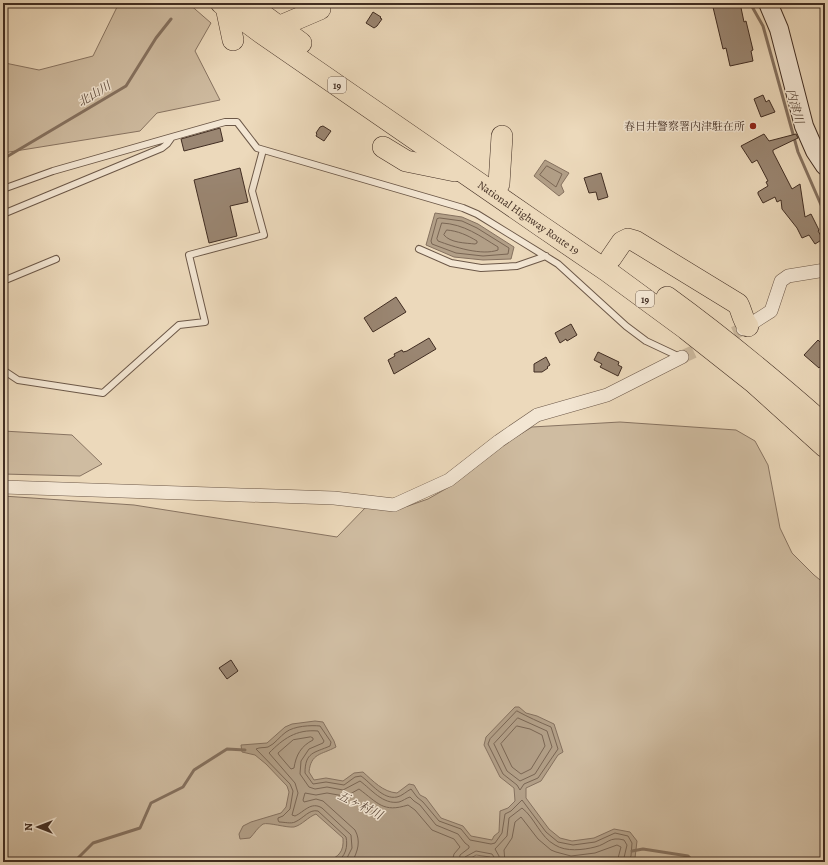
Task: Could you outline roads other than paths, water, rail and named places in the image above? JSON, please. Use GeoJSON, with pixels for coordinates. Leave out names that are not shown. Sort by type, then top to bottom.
{"type":"FeatureCollection","features":[{"type":"Feature","properties":{"kind":"highway","name":"National Highway Route 19"},"geometry":{"type":"LineString","coordinates":[[247,3],[278,27],[499,184],[611,258],[697,319],[771,377],[825,425]]}},
{"type":"Feature","properties":{"kind":"highway","name":"National Highway Route 19"},"geometry":{"type":"LineString","coordinates":[[223,5],[607,271],[686,329],[753,382],[825,447]]}},
{"type":"Feature","properties":{"kind":"highway"},"geometry":{"type":"LineString","coordinates":[[223,5],[232,40]]}},
{"type":"Feature","properties":{"kind":"highway"},"geometry":{"type":"LineString","coordinates":[[278,27],[320,9]]}},
{"type":"Feature","properties":{"kind":"highway"},"geometry":{"type":"LineString","coordinates":[[499,184],[502,136]]}},
{"type":"Feature","properties":{"kind":"highway"},"geometry":{"type":"LineString","coordinates":[[383,147],[406,161],[463,172]]}},
{"type":"Feature","properties":{"kind":"highway"},"geometry":{"type":"LineString","coordinates":[[611,258],[622,242],[628,239],[635,241],[738,304],[742,312],[745,328]]}},
{"type":"Feature","properties":{"kind":"main road"},"geometry":{"type":"LineString","coordinates":[[768,3],[780,28],[804,126],[815,150],[825,166]]}},
{"type":"Feature","properties":{"kind":"street"},"geometry":{"type":"LineString","coordinates":[[745,328],[771,311],[780,282],[788,276],[825,270]]}},
{"type":"Feature","properties":{"kind":"street"},"geometry":{"type":"LineString","coordinates":[[3,487],[334,498],[394,506],[449,480],[499,441],[537,415],[607,395],[682,357]]}},
{"type":"Feature","properties":{"kind":"lane"},"geometry":{"type":"LineString","coordinates":[[3,189],[53,171],[225,122],[237,122],[257,148],[463,208],[477,214],[558,264],[626,326],[646,341],[682,357]]}},
{"type":"Feature","properties":{"kind":"lane"},"geometry":{"type":"LineString","coordinates":[[3,214],[162,148],[172,137]]}},
{"type":"Feature","properties":{"kind":"lane"},"geometry":{"type":"LineString","coordinates":[[3,370],[18,380],[103,393],[179,325],[206,322],[189,255],[264,235],[252,192],[263,150]]}},
{"type":"Feature","properties":{"kind":"lane"},"geometry":{"type":"LineString","coordinates":[[419,249],[451,263],[481,268],[517,266],[546,256]]}},
{"type":"Feature","properties":{"kind":"lane"},"geometry":{"type":"LineString","coordinates":[[3,281],[56,259]]}},
{"type":"Feature","properties":{"kind":"water"},"geometry":{"type":"Polygon","coordinates":[[[545,160],[569,173],[561,185],[564,192],[559,196],[534,176],[545,160]]]}},
{"type":"Feature","properties":{"kind":"water"},"geometry":{"type":"Polygon","coordinates":[[[435,213],[462,217],[478,224],[514,247],[511,259],[483,260],[454,257],[426,245],[435,213]]]}},
{"type":"Feature","properties":{"kind":"water"},"geometry":{"type":"Polygon","coordinates":[[[515,707],[519,707],[526,713],[537,716],[554,724],[563,752],[558,755],[541,781],[526,788],[526,798],[549,829],[560,838],[572,841],[594,838],[614,829],[630,832],[637,841],[635,858],[631,862],[490,862],[490,857],[476,855],[465,862],[327,862],[335,858],[342,850],[343,838],[316,814],[300,825],[294,827],[263,824],[250,838],[240,839],[239,834],[243,826],[281,813],[286,807],[289,792],[287,786],[266,764],[255,755],[242,752],[241,745],[267,743],[285,727],[292,724],[315,721],[323,722],[336,747],[318,755],[312,761],[309,772],[314,780],[326,778],[343,781],[354,773],[363,772],[378,786],[387,791],[397,793],[409,784],[414,785],[420,795],[426,798],[441,818],[463,826],[471,836],[492,840],[499,832],[500,811],[508,808],[515,801],[514,788],[500,777],[484,745],[486,737],[515,707]]]}},
{"type":"Feature","properties":{"kind":"waterway","name":"内津川"},"geometry":{"type":"LineString","coordinates":[[750,3],[763,26],[798,152],[825,214]]}},
{"type":"Feature","properties":{"kind":"waterway","name":"北山川"},"geometry":{"type":"LineString","coordinates":[[3,159],[126,86],[156,38],[171,19]]}},
{"type":"Feature","properties":{"kind":"waterway","name":"五ヶ村川"},"geometry":{"type":"LineString","coordinates":[[74,862],[93,843],[140,828],[151,803],[183,787],[194,770],[227,749],[245,750]]}},
{"type":"Feature","properties":{"kind":"waterway","name":"五ヶ村川"},"geometry":{"type":"LineString","coordinates":[[632,851],[643,849],[688,856],[694,862]]}},
{"type":"Feature","properties":{"kind":"tunnel"},"geometry":{"type":"LineString","coordinates":[[682,357],[743,329]]}},
{"type":"Feature","properties":{"kind":"place","name":"春日井警察署内津駐在所"},"geometry":{"type":"Point","coordinates":[753,126]}}]}
